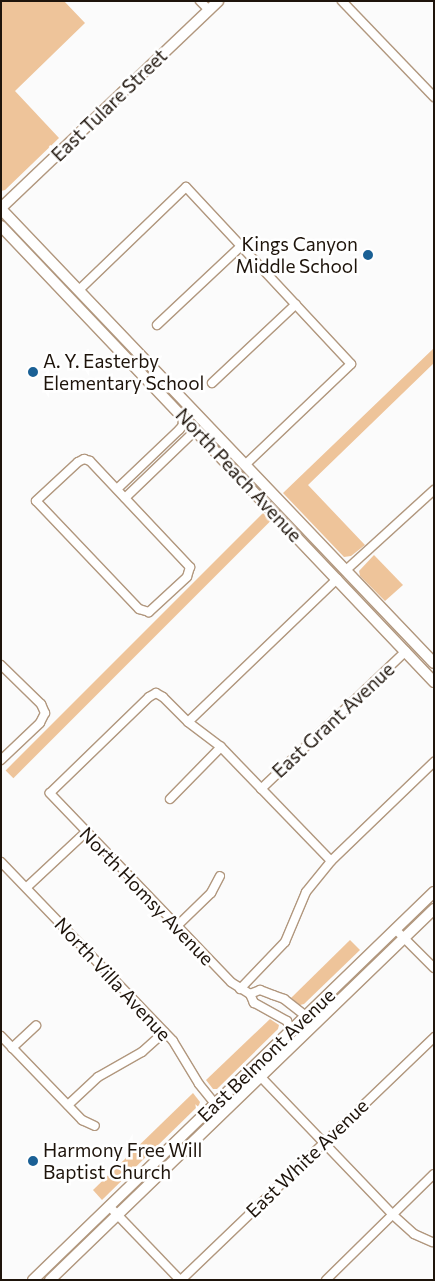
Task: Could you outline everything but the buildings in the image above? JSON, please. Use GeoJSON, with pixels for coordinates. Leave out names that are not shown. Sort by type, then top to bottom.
{"type":"FeatureCollection","features":[{"type":"Feature","properties":{"kind":"main road","name":"East Tulare Street"},"geometry":{"type":"LineString","coordinates":[[1,208],[218,1]]}},
{"type":"Feature","properties":{"kind":"main road","name":"North Peach Avenue"},"geometry":{"type":"LineString","coordinates":[[1,208],[434,663]]}},
{"type":"Feature","properties":{"kind":"main road","name":"North Peach Avenue"},"geometry":{"type":"LineString","coordinates":[[1,226],[434,682]]}},
{"type":"Feature","properties":{"kind":"main road"},"geometry":{"type":"LineString","coordinates":[[196,430],[201,429],[206,432],[237,463],[246,464]]}},
{"type":"Feature","properties":{"kind":"main road"},"geometry":{"type":"LineString","coordinates":[[302,542],[315,548],[337,569],[346,570]]}},
{"type":"Feature","properties":{"kind":"main road"},"geometry":{"type":"LineString","coordinates":[[406,651],[414,652],[434,672]]}},
{"type":"Feature","properties":{"kind":"main road","name":"East Belmont Avenue"},"geometry":{"type":"LineString","coordinates":[[33,1280],[434,892]]}},
{"type":"Feature","properties":{"kind":"main road","name":"East Belmont Avenue"},"geometry":{"type":"LineString","coordinates":[[50,1280],[434,909]]}},
{"type":"Feature","properties":{"kind":"street"},"geometry":{"type":"LineString","coordinates":[[200,1],[208,10]]}},
{"type":"Feature","properties":{"kind":"street"},"geometry":{"type":"LineString","coordinates":[[342,1],[434,97]]}},
{"type":"Feature","properties":{"kind":"street"},"geometry":{"type":"LineString","coordinates":[[80,289],[186,187],[351,364],[246,464]]}},
{"type":"Feature","properties":{"kind":"street"},"geometry":{"type":"LineString","coordinates":[[157,325],[241,246]]}},
{"type":"Feature","properties":{"kind":"street"},"geometry":{"type":"LineString","coordinates":[[212,383],[296,304]]}},
{"type":"Feature","properties":{"kind":"street"},"geometry":{"type":"LineString","coordinates":[[117,489],[179,430],[183,425],[181,414]]}},
{"type":"Feature","properties":{"kind":"street"},"geometry":{"type":"LineString","coordinates":[[125,498],[196,430]]}},
{"type":"Feature","properties":{"kind":"street"},"geometry":{"type":"LineString","coordinates":[[84,459],[90,461],[117,489],[188,563],[191,570],[188,577],[154,610],[146,613],[139,610],[36,501],[78,462],[84,459]]}},
{"type":"Feature","properties":{"kind":"street"},"geometry":{"type":"LineString","coordinates":[[346,570],[434,490]]}},
{"type":"Feature","properties":{"kind":"street"},"geometry":{"type":"LineString","coordinates":[[331,861],[221,747],[188,722],[337,579]]}},
{"type":"Feature","properties":{"kind":"street","name":"East Grant Avenue"},"geometry":{"type":"LineString","coordinates":[[261,789],[406,651]]}},
{"type":"Feature","properties":{"kind":"street"},"geometry":{"type":"LineString","coordinates":[[1,665],[41,704],[45,713],[40,723],[1,760]]}},
{"type":"Feature","properties":{"kind":"street","name":"North Homsy Avenue"},"geometry":{"type":"LineString","coordinates":[[188,722],[163,697],[156,693],[148,697],[50,793],[176,927],[240,989],[250,994],[254,1003],[287,1021],[291,1031]]}},
{"type":"Feature","properties":{"kind":"street"},"geometry":{"type":"LineString","coordinates":[[170,799],[221,747]]}},
{"type":"Feature","properties":{"kind":"street"},"geometry":{"type":"LineString","coordinates":[[240,989],[285,942],[306,892],[331,861],[434,762]]}},
{"type":"Feature","properties":{"kind":"street"},"geometry":{"type":"LineString","coordinates":[[27,887],[86,832]]}},
{"type":"Feature","properties":{"kind":"street","name":"North Villa Avenue"},"geometry":{"type":"LineString","coordinates":[[1,862],[164,1032],[182,1053],[205,1092],[215,1104]]}},
{"type":"Feature","properties":{"kind":"street"},"geometry":{"type":"LineString","coordinates":[[176,927],[211,893],[220,876]]}},
{"type":"Feature","properties":{"kind":"street"},"geometry":{"type":"LineString","coordinates":[[395,929],[434,968]]}},
{"type":"Feature","properties":{"kind":"street","name":"North Homsy Avenue"},"geometry":{"type":"LineString","coordinates":[[250,994],[260,990],[266,992],[284,999],[303,1014],[308,1014]]}},
{"type":"Feature","properties":{"kind":"street"},"geometry":{"type":"LineString","coordinates":[[12,1048],[36,1026]]}},
{"type":"Feature","properties":{"kind":"street"},"geometry":{"type":"LineString","coordinates":[[68,1105],[98,1076],[142,1052],[164,1032]]}},
{"type":"Feature","properties":{"kind":"street"},"geometry":{"type":"LineString","coordinates":[[1,1036],[82,1120],[95,1126]]}},
{"type":"Feature","properties":{"kind":"street","name":"East White Avenue"},"geometry":{"type":"LineString","coordinates":[[180,1280],[434,1037]]}},
{"type":"Feature","properties":{"kind":"street"},"geometry":{"type":"LineString","coordinates":[[252,1068],[393,1215],[414,1234],[432,1242]]}},
{"type":"Feature","properties":{"kind":"street"},"geometry":{"type":"LineString","coordinates":[[326,1280],[434,1174]]}},
{"type":"Feature","properties":{"kind":"street"},"geometry":{"type":"LineString","coordinates":[[109,1206],[180,1280]]}},
{"type":"Feature","properties":{"kind":"shaded area"},"geometry":{"type":"Polygon","coordinates":[[[1,1],[64,1],[85,23],[15,91],[59,138],[5,190],[1,191],[1,1]]]}},
{"type":"Feature","properties":{"kind":"shaded area"},"geometry":{"type":"Polygon","coordinates":[[[434,348],[434,363],[308,485],[365,545],[351,556],[344,557],[283,493],[434,348]]]}},
{"type":"Feature","properties":{"kind":"shaded area"},"geometry":{"type":"Polygon","coordinates":[[[263,513],[271,521],[13,778],[6,770],[263,513]]]}},
{"type":"Feature","properties":{"kind":"shaded area"},"geometry":{"type":"Polygon","coordinates":[[[374,555],[403,585],[385,601],[360,576],[359,571],[374,555]]]}},
{"type":"Feature","properties":{"kind":"shaded area"},"geometry":{"type":"Polygon","coordinates":[[[350,940],[360,950],[304,1004],[300,1005],[291,998],[350,940]]]}},
{"type":"Feature","properties":{"kind":"shaded area"},"geometry":{"type":"Polygon","coordinates":[[[270,1019],[279,1025],[278,1029],[217,1089],[213,1089],[206,1080],[270,1019]]]}},
{"type":"Feature","properties":{"kind":"shaded area"},"geometry":{"type":"Polygon","coordinates":[[[193,1093],[200,1102],[199,1105],[102,1200],[93,1190],[193,1093]]]}},
{"type":"Feature","properties":{"kind":"place","name":"Kings Canyon Middle School"},"geometry":{"type":"Point","coordinates":[368,255]}},
{"type":"Feature","properties":{"kind":"place","name":"A. Y. Easterby Elementary School"},"geometry":{"type":"Point","coordinates":[33,372]}},
{"type":"Feature","properties":{"kind":"place","name":"Harmony Free Will Baptist Church"},"geometry":{"type":"Point","coordinates":[33,1161]}}]}
